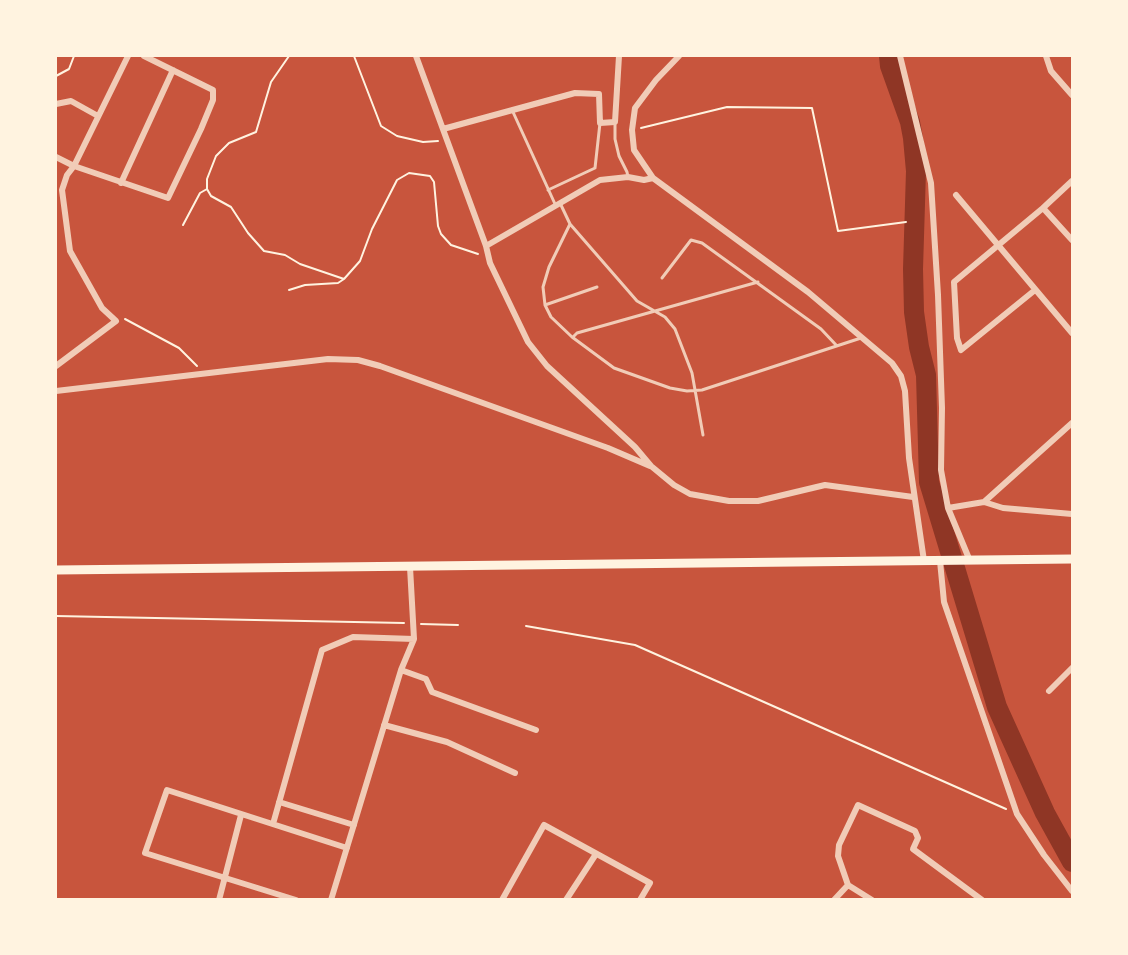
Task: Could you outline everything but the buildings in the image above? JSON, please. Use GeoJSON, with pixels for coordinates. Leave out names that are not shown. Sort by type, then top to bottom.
{"type":"FeatureCollection","features":[{"type":"Feature","properties":{"kind":"main road"},"geometry":{"type":"LineString","coordinates":[[56,570],[1072,559]]}},
{"type":"Feature","properties":{"kind":"street"},"geometry":{"type":"LineString","coordinates":[[56,366],[116,321],[102,308],[70,251],[62,190],[128,56]]}},
{"type":"Feature","properties":{"kind":"street"},"geometry":{"type":"LineString","coordinates":[[56,157],[74,166],[168,198],[201,129],[213,100],[213,90],[144,56]]}},
{"type":"Feature","properties":{"kind":"street"},"geometry":{"type":"LineString","coordinates":[[416,56],[486,246],[490,263],[528,342],[547,366],[635,447],[651,466],[674,485],[690,494],[729,501],[758,501],[825,485],[913,497]]}},
{"type":"Feature","properties":{"kind":"street"},"geometry":{"type":"LineString","coordinates":[[443,129],[575,93],[599,94],[600,123],[615,123],[619,56]]}},
{"type":"Feature","properties":{"kind":"street"},"geometry":{"type":"LineString","coordinates":[[679,56],[656,80],[635,108],[632,130],[634,150],[653,178],[808,292],[892,363],[901,376],[906,391],[913,497],[924,561]]}},
{"type":"Feature","properties":{"kind":"street"},"geometry":{"type":"LineString","coordinates":[[900,56],[931,183],[942,408],[941,470],[948,508],[967,561]]}},
{"type":"Feature","properties":{"kind":"street"},"geometry":{"type":"LineString","coordinates":[[1046,56],[1051,71],[1072,95]]}},
{"type":"Feature","properties":{"kind":"street"},"geometry":{"type":"LineString","coordinates":[[121,183],[173,70]]}},
{"type":"Feature","properties":{"kind":"street"},"geometry":{"type":"LineString","coordinates":[[56,104],[71,101],[98,116]]}},
{"type":"Feature","properties":{"kind":"street"},"geometry":{"type":"LineString","coordinates":[[486,246],[600,180],[628,177],[644,180],[653,178]]}},
{"type":"Feature","properties":{"kind":"street"},"geometry":{"type":"LineString","coordinates":[[1035,290],[961,350],[957,338],[954,282],[1043,208],[1072,180]]}},
{"type":"Feature","properties":{"kind":"street"},"geometry":{"type":"LineString","coordinates":[[956,195],[1072,333]]}},
{"type":"Feature","properties":{"kind":"street"},"geometry":{"type":"LineString","coordinates":[[1043,208],[1072,240]]}},
{"type":"Feature","properties":{"kind":"street"},"geometry":{"type":"LineString","coordinates":[[56,391],[327,359],[358,360],[608,448],[651,466]]}},
{"type":"Feature","properties":{"kind":"street"},"geometry":{"type":"LineString","coordinates":[[984,502],[1072,423]]}},
{"type":"Feature","properties":{"kind":"street"},"geometry":{"type":"LineString","coordinates":[[948,508],[984,502],[1003,508],[1072,514]]}},
{"type":"Feature","properties":{"kind":"street"},"geometry":{"type":"LineString","coordinates":[[943,561],[944,602],[1017,814],[1044,855],[1072,891]]}},
{"type":"Feature","properties":{"kind":"street"},"geometry":{"type":"LineString","coordinates":[[331,900],[401,670],[414,639],[410,567]]}},
{"type":"Feature","properties":{"kind":"street"},"geometry":{"type":"LineString","coordinates":[[273,824],[322,650],[353,637],[414,639]]}},
{"type":"Feature","properties":{"kind":"street"},"geometry":{"type":"LineString","coordinates":[[1049,691],[1072,668]]}},
{"type":"Feature","properties":{"kind":"street"},"geometry":{"type":"LineString","coordinates":[[401,670],[426,679],[432,692],[536,730]]}},
{"type":"Feature","properties":{"kind":"street"},"geometry":{"type":"LineString","coordinates":[[384,725],[447,742],[514,773]]}},
{"type":"Feature","properties":{"kind":"street"},"geometry":{"type":"LineString","coordinates":[[296,900],[145,852],[167,790],[347,848]]}},
{"type":"Feature","properties":{"kind":"street"},"geometry":{"type":"LineString","coordinates":[[279,802],[354,825]]}},
{"type":"Feature","properties":{"kind":"street"},"geometry":{"type":"LineString","coordinates":[[872,900],[848,885],[838,856],[839,846],[858,805],[915,831],[918,838],[913,849],[982,900]]}},
{"type":"Feature","properties":{"kind":"street"},"geometry":{"type":"LineString","coordinates":[[219,900],[241,815]]}},
{"type":"Feature","properties":{"kind":"street"},"geometry":{"type":"LineString","coordinates":[[502,900],[544,825],[650,884],[639,900]]}},
{"type":"Feature","properties":{"kind":"street"},"geometry":{"type":"LineString","coordinates":[[566,900],[596,855]]}},
{"type":"Feature","properties":{"kind":"street"},"geometry":{"type":"LineString","coordinates":[[834,900],[848,885]]}},
{"type":"Feature","properties":{"kind":"lane"},"geometry":{"type":"LineString","coordinates":[[512,110],[548,190],[570,224],[638,301],[664,316],[675,329],[692,373],[703,435]]}},
{"type":"Feature","properties":{"kind":"lane"},"geometry":{"type":"LineString","coordinates":[[548,190],[595,168],[600,123]]}},
{"type":"Feature","properties":{"kind":"lane"},"geometry":{"type":"LineString","coordinates":[[615,123],[615,139],[619,156],[628,177]]}},
{"type":"Feature","properties":{"kind":"lane"},"geometry":{"type":"LineString","coordinates":[[570,224],[549,267],[543,287],[545,305],[551,317],[572,337],[614,368],[670,388],[702,390],[863,337]]}},
{"type":"Feature","properties":{"kind":"lane"},"geometry":{"type":"LineString","coordinates":[[662,278],[691,240],[702,243],[821,329],[837,346]]}},
{"type":"Feature","properties":{"kind":"lane"},"geometry":{"type":"LineString","coordinates":[[572,337],[577,333],[758,282]]}},
{"type":"Feature","properties":{"kind":"lane"},"geometry":{"type":"LineString","coordinates":[[545,305],[597,287]]}},
{"type":"Feature","properties":{"kind":"path"},"geometry":{"type":"LineString","coordinates":[[56,76],[69,69],[74,56]]}},
{"type":"Feature","properties":{"kind":"path"},"geometry":{"type":"LineString","coordinates":[[289,56],[271,82],[268,100],[256,132],[229,143],[216,156],[207,179],[207,189],[211,196],[231,207],[248,233],[264,251],[285,255],[300,264],[344,279]]}},
{"type":"Feature","properties":{"kind":"path"},"geometry":{"type":"LineString","coordinates":[[354,56],[381,126],[397,136],[423,142],[447,140]]}},
{"type":"Feature","properties":{"kind":"path"},"geometry":{"type":"LineString","coordinates":[[632,130],[727,107],[812,108],[838,231],[906,222]]}},
{"type":"Feature","properties":{"kind":"path"},"geometry":{"type":"LineString","coordinates":[[289,290],[305,285],[338,284],[344,279],[360,261],[372,229],[397,180],[409,173],[430,176],[434,182],[438,226],[441,234],[451,245],[476,252],[490,263]]}},
{"type":"Feature","properties":{"kind":"path"},"geometry":{"type":"LineString","coordinates":[[183,225],[200,193],[207,189]]}},
{"type":"Feature","properties":{"kind":"path"},"geometry":{"type":"LineString","coordinates":[[116,321],[127,319],[179,348],[206,374]]}},
{"type":"Feature","properties":{"kind":"path"},"geometry":{"type":"LineString","coordinates":[[56,616],[458,625]]}},
{"type":"Feature","properties":{"kind":"path"},"geometry":{"type":"LineString","coordinates":[[526,626],[635,645],[1017,814]]}},
{"type":"Feature","properties":{"kind":"waterway"},"geometry":{"type":"LineString","coordinates":[[889,56],[890,66],[910,122],[913,138],[916,171],[914,312],[926,375],[929,482],[997,707],[1045,813],[1072,862]]}}]}
